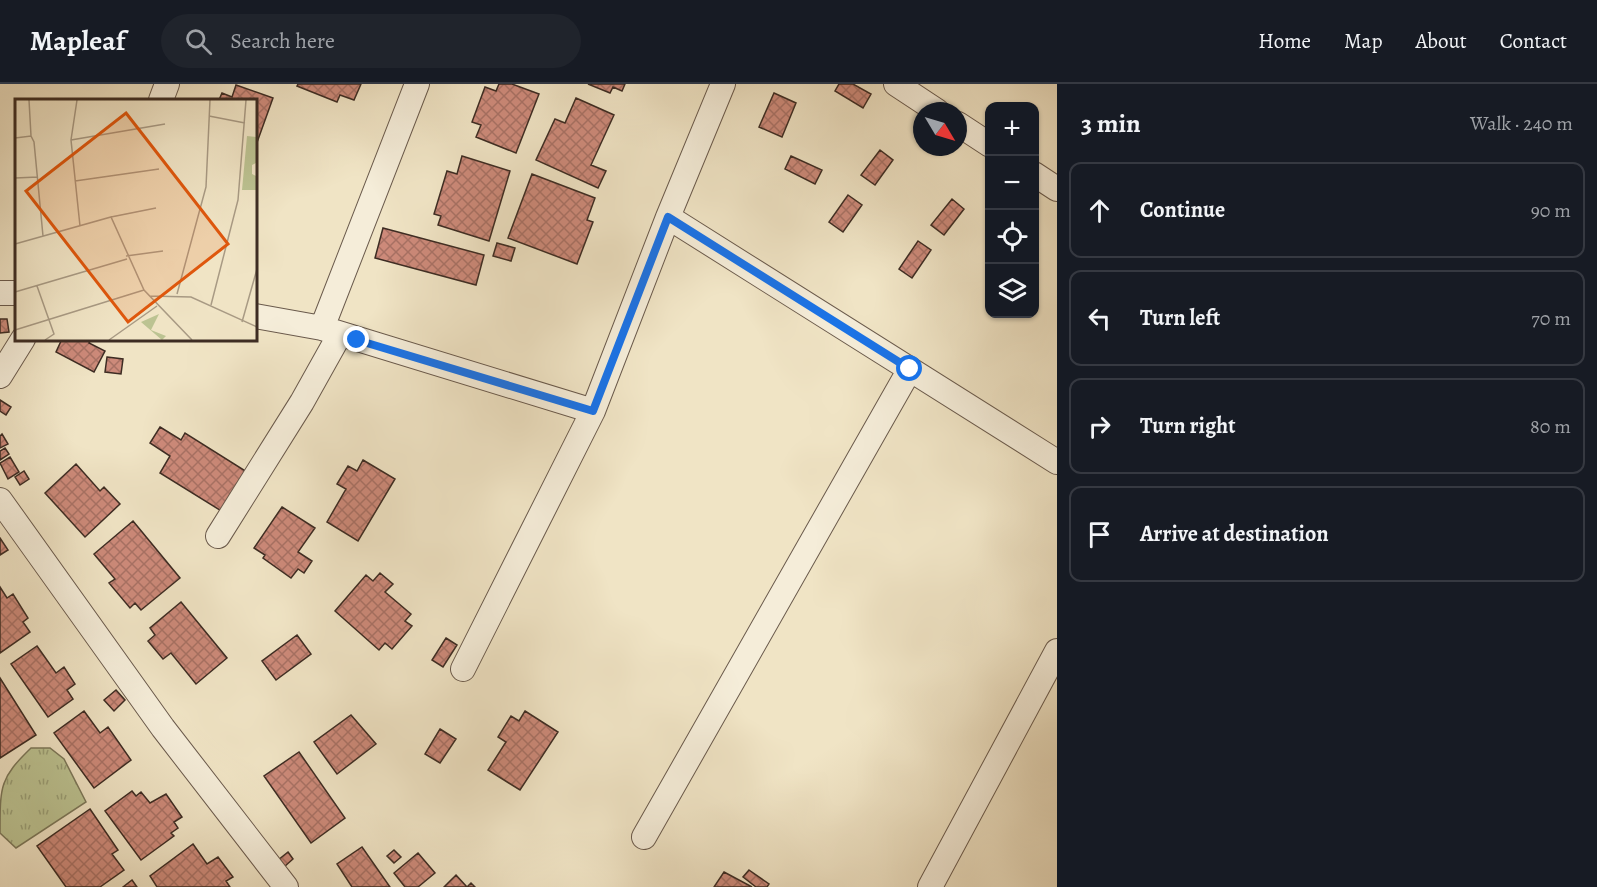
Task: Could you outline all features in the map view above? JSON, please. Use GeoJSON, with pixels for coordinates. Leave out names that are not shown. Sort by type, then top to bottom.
{"type":"FeatureCollection","features":[{"type":"Feature","properties":{"kind":"street"},"geometry":{"type":"LineString","coordinates":[[161,99],[167,84]]}},
{"type":"Feature","properties":{"kind":"street"},"geometry":{"type":"LineString","coordinates":[[218,536],[296,411],[331,331],[417,84]]}},
{"type":"Feature","properties":{"kind":"street"},"geometry":{"type":"LineString","coordinates":[[463,669],[593,411],[668,217],[723,84]]}},
{"type":"Feature","properties":{"kind":"street"},"geometry":{"type":"LineString","coordinates":[[896,84],[924,102]]}},
{"type":"Feature","properties":{"kind":"street"},"geometry":{"type":"LineString","coordinates":[[967,130],[985,142]]}},
{"type":"Feature","properties":{"kind":"street"},"geometry":{"type":"LineString","coordinates":[[1039,177],[1057,189]]}},
{"type":"Feature","properties":{"kind":"street"},"geometry":{"type":"LineString","coordinates":[[668,217],[1057,462]]}},
{"type":"Feature","properties":{"kind":"street"},"geometry":{"type":"LineString","coordinates":[[256,316],[331,331],[593,411]]}},
{"type":"Feature","properties":{"kind":"street"},"geometry":{"type":"LineString","coordinates":[[0,376],[22,340]]}},
{"type":"Feature","properties":{"kind":"street"},"geometry":{"type":"LineString","coordinates":[[644,837],[910,369]]}},
{"type":"Feature","properties":{"kind":"street"},"geometry":{"type":"LineString","coordinates":[[0,500],[163,728],[286,887]]}},
{"type":"Feature","properties":{"kind":"street"},"geometry":{"type":"LineString","coordinates":[[930,887],[1057,651]]}},
{"type":"Feature","properties":{"kind":"green space"},"geometry":{"type":"Polygon","coordinates":[[[31,748],[50,748],[64,759],[86,802],[16,848],[0,833],[0,804],[8,775],[31,748]]]}},
{"type":"Feature","properties":{"kind":"building"},"geometry":{"type":"Polygon","coordinates":[[[298,84],[361,84],[354,100],[340,95],[337,102],[297,86],[298,84]]]}},
{"type":"Feature","properties":{"kind":"building"},"geometry":{"type":"Polygon","coordinates":[[[499,84],[512,84],[539,94],[516,153],[476,137],[481,125],[472,122],[485,87],[496,91],[499,84]]]}},
{"type":"Feature","properties":{"kind":"building"},"geometry":{"type":"Polygon","coordinates":[[[588,84],[625,84],[622,91],[613,87],[610,93],[588,84]]]}},
{"type":"Feature","properties":{"kind":"building"},"geometry":{"type":"Polygon","coordinates":[[[839,84],[853,84],[871,94],[863,108],[835,91],[839,84]]]}},
{"type":"Feature","properties":{"kind":"building"},"geometry":{"type":"Polygon","coordinates":[[[236,85],[273,98],[256,145],[256,99],[219,99],[222,93],[232,97],[236,85]]]}},
{"type":"Feature","properties":{"kind":"building"},"geometry":{"type":"Polygon","coordinates":[[[774,93],[796,103],[782,137],[759,127],[774,93]]]}},
{"type":"Feature","properties":{"kind":"building"},"geometry":{"type":"Polygon","coordinates":[[[576,98],[614,115],[591,165],[606,171],[598,188],[536,160],[555,119],[565,123],[576,98]]]}},
{"type":"Feature","properties":{"kind":"building"},"geometry":{"type":"Polygon","coordinates":[[[880,150],[893,160],[875,185],[861,175],[880,150]]]}},
{"type":"Feature","properties":{"kind":"building"},"geometry":{"type":"Polygon","coordinates":[[[462,156],[510,171],[489,241],[438,225],[441,216],[434,214],[447,171],[457,174],[462,156]]]}},
{"type":"Feature","properties":{"kind":"building"},"geometry":{"type":"Polygon","coordinates":[[[791,156],[822,170],[815,184],[785,169],[791,156]]]}},
{"type":"Feature","properties":{"kind":"building"},"geometry":{"type":"Polygon","coordinates":[[[532,174],[595,198],[587,220],[593,222],[577,264],[508,238],[532,174]]]}},
{"type":"Feature","properties":{"kind":"building"},"geometry":{"type":"Polygon","coordinates":[[[848,195],[862,205],[843,232],[829,222],[848,195]]]}},
{"type":"Feature","properties":{"kind":"building"},"geometry":{"type":"Polygon","coordinates":[[[952,199],[964,209],[944,235],[931,225],[952,199]]]}},
{"type":"Feature","properties":{"kind":"building"},"geometry":{"type":"Polygon","coordinates":[[[383,228],[484,255],[476,285],[375,258],[383,228]]]}},
{"type":"Feature","properties":{"kind":"building"},"geometry":{"type":"Polygon","coordinates":[[[918,241],[931,250],[912,278],[899,269],[918,241]]]}},
{"type":"Feature","properties":{"kind":"building"},"geometry":{"type":"Polygon","coordinates":[[[497,243],[515,248],[511,261],[493,256],[497,243]]]}},
{"type":"Feature","properties":{"kind":"building"},"geometry":{"type":"Polygon","coordinates":[[[0,319],[7,319],[9,332],[0,333],[0,319]]]}},
{"type":"Feature","properties":{"kind":"building"},"geometry":{"type":"Polygon","coordinates":[[[62,340],[91,340],[89,343],[105,351],[94,372],[56,352],[62,340]]]}},
{"type":"Feature","properties":{"kind":"building"},"geometry":{"type":"Polygon","coordinates":[[[107,357],[123,359],[121,374],[105,372],[107,357]]]}},
{"type":"Feature","properties":{"kind":"building"},"geometry":{"type":"Polygon","coordinates":[[[0,400],[11,407],[6,415],[0,411],[0,400]]]}},
{"type":"Feature","properties":{"kind":"building"},"geometry":{"type":"Polygon","coordinates":[[[160,427],[181,440],[185,433],[247,472],[223,512],[160,473],[170,456],[150,443],[160,427]]]}},
{"type":"Feature","properties":{"kind":"building"},"geometry":{"type":"Polygon","coordinates":[[[2,434],[8,444],[0,448],[0,436],[2,434]]]}},
{"type":"Feature","properties":{"kind":"building"},"geometry":{"type":"Polygon","coordinates":[[[5,448],[9,454],[0,460],[0,451],[5,448]]]}},
{"type":"Feature","properties":{"kind":"building"},"geometry":{"type":"Polygon","coordinates":[[[10,457],[19,472],[8,479],[0,463],[10,457]]]}},
{"type":"Feature","properties":{"kind":"building"},"geometry":{"type":"Polygon","coordinates":[[[363,460],[395,479],[358,541],[327,522],[346,489],[337,484],[348,466],[357,471],[363,460]]]}},
{"type":"Feature","properties":{"kind":"building"},"geometry":{"type":"Polygon","coordinates":[[[76,464],[100,491],[104,487],[120,504],[85,537],[45,493],[76,464]]]}},
{"type":"Feature","properties":{"kind":"building"},"geometry":{"type":"Polygon","coordinates":[[[24,471],[29,479],[20,485],[15,477],[24,471]]]}},
{"type":"Feature","properties":{"kind":"building"},"geometry":{"type":"Polygon","coordinates":[[[282,507],[315,528],[298,552],[312,561],[304,573],[298,569],[291,578],[263,558],[265,555],[254,548],[282,507]]]}},
{"type":"Feature","properties":{"kind":"building"},"geometry":{"type":"Polygon","coordinates":[[[133,521],[180,578],[141,610],[135,603],[130,608],[109,583],[115,579],[94,554],[133,521]]]}},
{"type":"Feature","properties":{"kind":"building"},"geometry":{"type":"Polygon","coordinates":[[[0,538],[8,550],[0,555],[0,538]]]}},
{"type":"Feature","properties":{"kind":"building"},"geometry":{"type":"Polygon","coordinates":[[[380,573],[393,584],[385,592],[411,614],[405,621],[412,626],[392,649],[385,643],[379,650],[335,611],[366,575],[373,581],[380,573]]]}},
{"type":"Feature","properties":{"kind":"building"},"geometry":{"type":"Polygon","coordinates":[[[0,587],[7,598],[13,594],[28,618],[23,622],[30,632],[0,653],[0,587]]]}},
{"type":"Feature","properties":{"kind":"building"},"geometry":{"type":"Polygon","coordinates":[[[181,602],[227,658],[196,684],[171,653],[163,659],[148,641],[155,635],[150,628],[181,602]]]}},
{"type":"Feature","properties":{"kind":"building"},"geometry":{"type":"Polygon","coordinates":[[[297,635],[311,654],[276,680],[262,661],[297,635]]]}},
{"type":"Feature","properties":{"kind":"building"},"geometry":{"type":"Polygon","coordinates":[[[446,638],[457,645],[443,667],[432,660],[446,638]]]}},
{"type":"Feature","properties":{"kind":"building"},"geometry":{"type":"Polygon","coordinates":[[[37,646],[56,673],[64,667],[75,684],[67,690],[73,699],[48,717],[11,664],[37,646]]]}},
{"type":"Feature","properties":{"kind":"building"},"geometry":{"type":"Polygon","coordinates":[[[0,678],[36,735],[0,758],[0,678]]]}},
{"type":"Feature","properties":{"kind":"building"},"geometry":{"type":"Polygon","coordinates":[[[116,690],[125,700],[114,711],[104,700],[116,690]]]}},
{"type":"Feature","properties":{"kind":"building"},"geometry":{"type":"Polygon","coordinates":[[[84,711],[100,733],[108,727],[131,760],[94,788],[54,733],[84,711]]]}},
{"type":"Feature","properties":{"kind":"building"},"geometry":{"type":"Polygon","coordinates":[[[525,711],[558,732],[520,790],[488,770],[506,742],[498,737],[511,716],[519,721],[525,711]]]}},
{"type":"Feature","properties":{"kind":"building"},"geometry":{"type":"Polygon","coordinates":[[[351,715],[376,744],[337,774],[314,742],[351,715]]]}},
{"type":"Feature","properties":{"kind":"building"},"geometry":{"type":"Polygon","coordinates":[[[440,729],[456,739],[440,763],[425,754],[440,729]]]}},
{"type":"Feature","properties":{"kind":"building"},"geometry":{"type":"Polygon","coordinates":[[[299,752],[345,818],[311,843],[264,776],[299,752]]]}},
{"type":"Feature","properties":{"kind":"building"},"geometry":{"type":"Polygon","coordinates":[[[132,791],[136,796],[141,792],[150,803],[166,794],[182,817],[174,822],[178,828],[171,833],[174,836],[141,860],[105,811],[132,791]]]}},
{"type":"Feature","properties":{"kind":"building"},"geometry":{"type":"Polygon","coordinates":[[[90,809],[118,850],[112,854],[124,870],[100,887],[66,887],[37,846],[90,809]]]}},
{"type":"Feature","properties":{"kind":"building"},"geometry":{"type":"Polygon","coordinates":[[[193,844],[207,864],[218,857],[233,877],[226,881],[230,887],[157,887],[150,876],[193,844]]]}},
{"type":"Feature","properties":{"kind":"building"},"geometry":{"type":"Polygon","coordinates":[[[362,847],[390,887],[352,887],[337,864],[362,847]]]}},
{"type":"Feature","properties":{"kind":"building"},"geometry":{"type":"Polygon","coordinates":[[[394,850],[401,857],[394,863],[387,856],[394,850]]]}},
{"type":"Feature","properties":{"kind":"building"},"geometry":{"type":"Polygon","coordinates":[[[288,852],[293,859],[284,867],[278,860],[288,852]]]}},
{"type":"Feature","properties":{"kind":"building"},"geometry":{"type":"Polygon","coordinates":[[[418,853],[435,873],[418,887],[405,887],[394,873],[418,853]]]}},
{"type":"Feature","properties":{"kind":"building"},"geometry":{"type":"Polygon","coordinates":[[[749,870],[769,884],[767,887],[756,887],[743,877],[749,870]]]}},
{"type":"Feature","properties":{"kind":"building"},"geometry":{"type":"Polygon","coordinates":[[[724,872],[752,887],[714,887],[724,872]]]}},
{"type":"Feature","properties":{"kind":"building"},"geometry":{"type":"Polygon","coordinates":[[[456,875],[467,887],[444,887],[456,875]]]}},
{"type":"Feature","properties":{"kind":"building"},"geometry":{"type":"Polygon","coordinates":[[[132,880],[137,887],[123,887],[132,880]]]}},
{"type":"Feature","properties":{"kind":"route"},"geometry":{"type":"LineString","coordinates":[[357,340],[593,411],[668,217],[910,369]]}}]}
